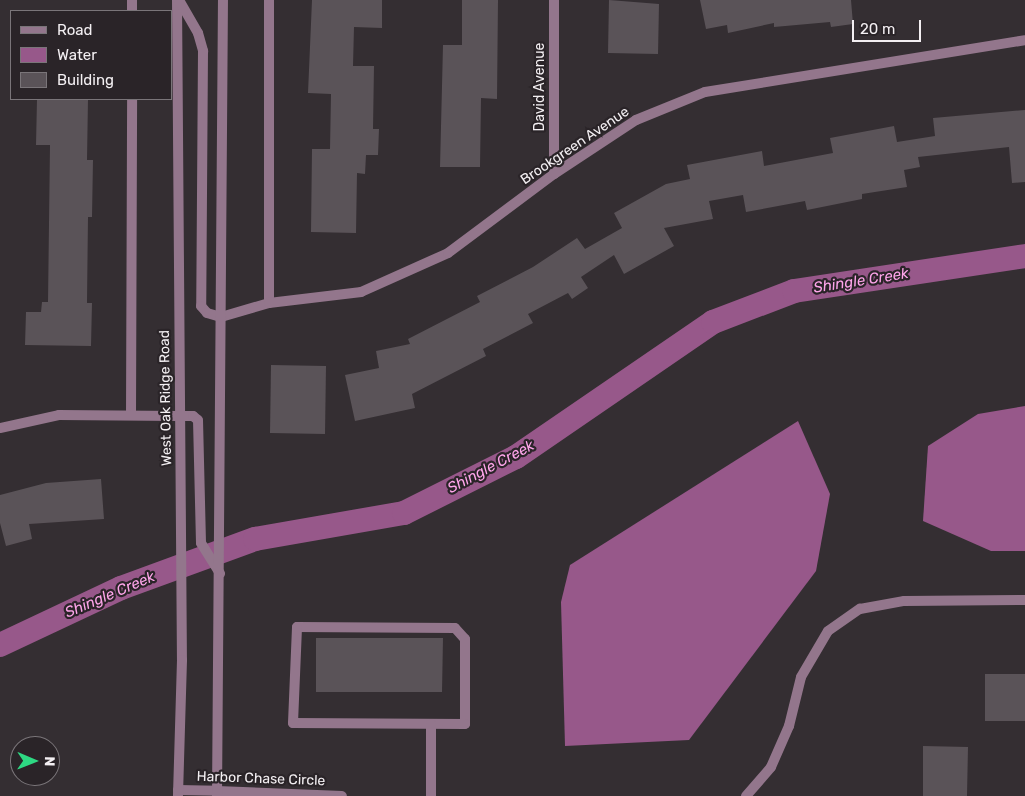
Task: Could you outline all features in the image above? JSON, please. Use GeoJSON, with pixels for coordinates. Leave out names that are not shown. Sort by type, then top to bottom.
{"type":"FeatureCollection","features":[{"type":"Feature","properties":{"kind":"street"},"geometry":{"type":"LineString","coordinates":[[178,0],[198,33],[203,51],[200,306],[206,313],[221,317]]}},
{"type":"Feature","properties":{"kind":"street","name":"West Oak Ridge Road"},"geometry":{"type":"LineString","coordinates":[[178,0],[178,416],[181,478],[182,631],[178,793]]}},
{"type":"Feature","properties":{"kind":"street"},"geometry":{"type":"LineString","coordinates":[[217,793],[223,0]]}},
{"type":"Feature","properties":{"kind":"street"},"geometry":{"type":"LineString","coordinates":[[269,0],[269,303]]}},
{"type":"Feature","properties":{"kind":"street","name":"David Avenue"},"geometry":{"type":"LineString","coordinates":[[554,0],[554,174]]}},
{"type":"Feature","properties":{"kind":"street","name":"Brookgreen Avenue"},"geometry":{"type":"LineString","coordinates":[[221,317],[269,303],[361,292],[448,253],[554,174],[636,120],[705,92],[1025,40]]}},
{"type":"Feature","properties":{"kind":"street"},"geometry":{"type":"LineString","coordinates":[[131,415],[132,100]]}},
{"type":"Feature","properties":{"kind":"street"},"geometry":{"type":"LineString","coordinates":[[0,428],[59,414],[193,416],[198,420],[201,543],[220,573]]}},
{"type":"Feature","properties":{"kind":"street"},"geometry":{"type":"LineString","coordinates":[[746,796],[771,766],[789,726],[801,677],[828,631],[860,609],[904,601],[1025,600]]}},
{"type":"Feature","properties":{"kind":"street"},"geometry":{"type":"LineString","coordinates":[[297,627],[455,628],[465,639],[465,724],[431,724],[294,723],[297,627]]}},
{"type":"Feature","properties":{"kind":"street"},"geometry":{"type":"LineString","coordinates":[[431,724],[431,796]]}},
{"type":"Feature","properties":{"kind":"street","name":"Harbor Chase Circle"},"geometry":{"type":"LineString","coordinates":[[178,793],[342,796]]}},
{"type":"Feature","properties":{"kind":"water"},"geometry":{"type":"Polygon","coordinates":[[[1025,406],[1025,551],[991,551],[923,521],[928,446],[978,414],[1025,406]]]}},
{"type":"Feature","properties":{"kind":"water"},"geometry":{"type":"Polygon","coordinates":[[[798,421],[830,494],[816,571],[689,740],[565,746],[561,602],[570,565],[798,421]]]}},
{"type":"Feature","properties":{"kind":"building"},"geometry":{"type":"Polygon","coordinates":[[[312,0],[382,0],[382,28],[354,27],[353,66],[374,66],[373,129],[379,129],[378,155],[366,155],[365,174],[357,173],[356,233],[311,232],[312,149],[330,149],[331,94],[308,93],[312,0]]]}},
{"type":"Feature","properties":{"kind":"building"},"geometry":{"type":"Polygon","coordinates":[[[462,0],[498,0],[497,99],[481,98],[480,167],[440,167],[443,45],[462,45],[462,0]]]}},
{"type":"Feature","properties":{"kind":"building"},"geometry":{"type":"Polygon","coordinates":[[[609,0],[659,4],[658,54],[608,53],[609,0]]]}},
{"type":"Feature","properties":{"kind":"building"},"geometry":{"type":"Polygon","coordinates":[[[700,0],[851,0],[853,24],[831,27],[830,22],[774,27],[774,23],[728,33],[727,25],[706,29],[700,0]]]}},
{"type":"Feature","properties":{"kind":"building"},"geometry":{"type":"Polygon","coordinates":[[[37,100],[88,100],[87,160],[93,160],[92,217],[88,217],[87,303],[92,303],[91,346],[25,345],[26,312],[41,312],[42,302],[48,302],[50,145],[36,145],[37,100]]]}},
{"type":"Feature","properties":{"kind":"building"},"geometry":{"type":"Polygon","coordinates":[[[1025,110],[1025,182],[1012,183],[1009,147],[918,157],[920,167],[904,170],[907,187],[862,194],[862,199],[807,210],[805,201],[746,212],[743,195],[709,201],[713,219],[664,228],[674,246],[624,274],[614,255],[581,277],[588,288],[572,299],[568,293],[528,314],[533,323],[483,349],[486,356],[412,394],[415,408],[355,421],[345,375],[379,368],[376,351],[410,344],[408,339],[480,302],[477,296],[533,267],[577,238],[585,249],[622,228],[614,213],[666,184],[690,179],[687,165],[762,151],[764,166],[833,153],[830,138],[894,126],[897,142],[935,136],[933,118],[1025,110]]]}},
{"type":"Feature","properties":{"kind":"building"},"geometry":{"type":"Polygon","coordinates":[[[271,365],[326,366],[325,434],[270,433],[271,365]]]}},
{"type":"Feature","properties":{"kind":"building"},"geometry":{"type":"Polygon","coordinates":[[[101,479],[104,519],[29,524],[32,539],[6,546],[0,523],[0,495],[46,483],[101,479]]]}},
{"type":"Feature","properties":{"kind":"building"},"geometry":{"type":"Polygon","coordinates":[[[316,638],[443,638],[442,692],[316,692],[316,638]]]}},
{"type":"Feature","properties":{"kind":"building"},"geometry":{"type":"Polygon","coordinates":[[[985,674],[1025,674],[1025,721],[985,721],[985,674]]]}},
{"type":"Feature","properties":{"kind":"building"},"geometry":{"type":"Polygon","coordinates":[[[923,746],[968,747],[967,796],[923,796],[923,746]]]}},
{"type":"Feature","properties":{"kind":"waterway","name":"Shingle Creek"},"geometry":{"type":"LineString","coordinates":[[0,645],[121,588],[255,539],[404,513],[516,457],[713,322],[794,291],[1025,256]]}}]}
